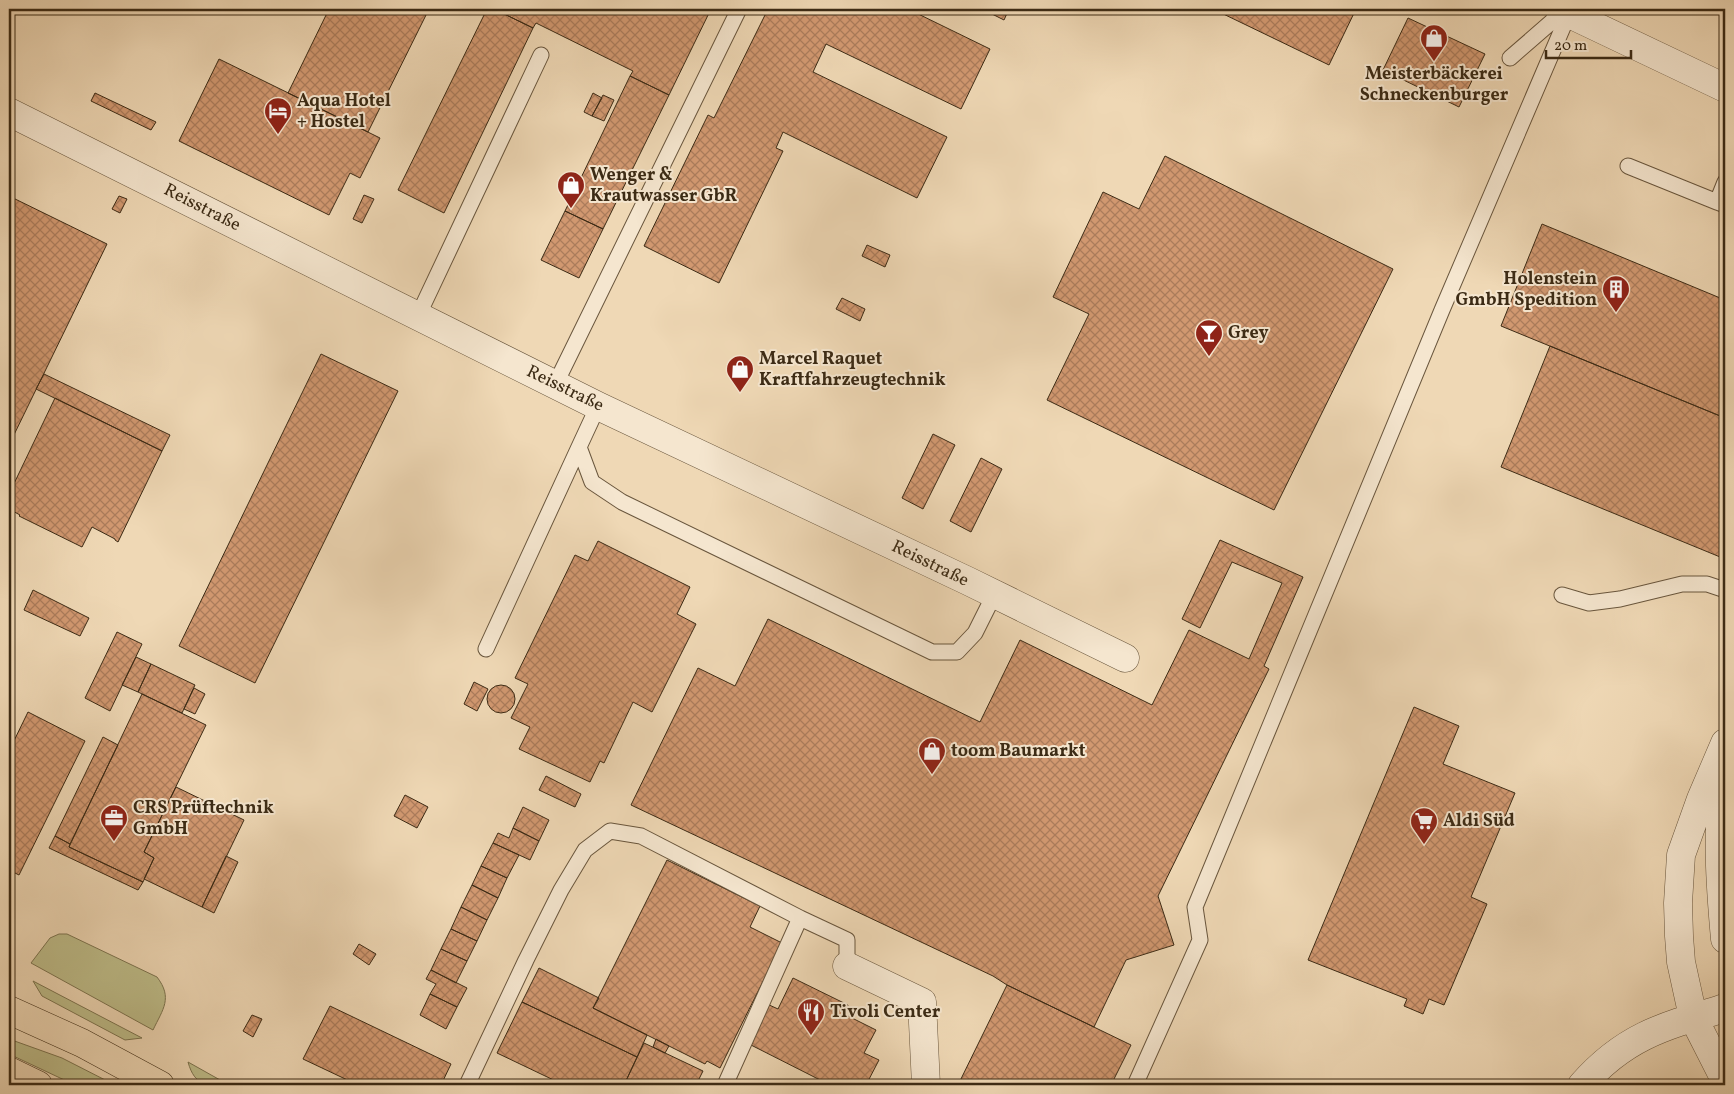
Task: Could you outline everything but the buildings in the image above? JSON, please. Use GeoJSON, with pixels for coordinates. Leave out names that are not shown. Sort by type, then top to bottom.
{"type":"FeatureCollection","features":[{"type":"Feature","properties":{"kind":"main road"},"geometry":{"type":"LineString","coordinates":[[9,1010],[82,1043],[160,1085]]}},
{"type":"Feature","properties":{"kind":"main road"},"geometry":{"type":"LineString","coordinates":[[9,1071],[38,1085]]}},
{"type":"Feature","properties":{"kind":"street"},"geometry":{"type":"LineString","coordinates":[[1564,11],[1725,88]]}},
{"type":"Feature","properties":{"kind":"street","name":"Reisstraße"},"geometry":{"type":"LineString","coordinates":[[9,112],[598,406],[1125,658]]}},
{"type":"Feature","properties":{"kind":"street"},"geometry":{"type":"LineString","coordinates":[[1725,743],[1701,799],[1681,855],[1678,936],[1681,962],[1693,1017],[1725,1080]]}},
{"type":"Feature","properties":{"kind":"street"},"geometry":{"type":"LineString","coordinates":[[1725,773],[1720,816],[1720,874],[1725,939]]}},
{"type":"Feature","properties":{"kind":"street"},"geometry":{"type":"LineString","coordinates":[[847,966],[922,1002],[926,1085]]}},
{"type":"Feature","properties":{"kind":"street"},"geometry":{"type":"LineString","coordinates":[[1582,1085],[1598,1066],[1625,1046],[1650,1032],[1725,1008]]}},
{"type":"Feature","properties":{"kind":"lane"},"geometry":{"type":"LineString","coordinates":[[555,384],[739,9]]}},
{"type":"Feature","properties":{"kind":"lane"},"geometry":{"type":"LineString","coordinates":[[1510,58],[1564,11]]}},
{"type":"Feature","properties":{"kind":"lane"},"geometry":{"type":"LineString","coordinates":[[1135,1085],[1200,940],[1195,907],[1564,11]]}},
{"type":"Feature","properties":{"kind":"lane"},"geometry":{"type":"LineString","coordinates":[[418,316],[541,55]]}},
{"type":"Feature","properties":{"kind":"lane"},"geometry":{"type":"LineString","coordinates":[[1628,166],[1721,204],[1725,182]]}},
{"type":"Feature","properties":{"kind":"lane"},"geometry":{"type":"LineString","coordinates":[[486,650],[598,406]]}},
{"type":"Feature","properties":{"kind":"lane"},"geometry":{"type":"LineString","coordinates":[[579,447],[592,482],[622,502],[932,652],[957,652],[975,633],[994,594]]}},
{"type":"Feature","properties":{"kind":"lane"},"geometry":{"type":"LineString","coordinates":[[1562,594],[1589,602],[1620,599],[1682,584],[1707,584],[1725,590]]}},
{"type":"Feature","properties":{"kind":"lane"},"geometry":{"type":"LineString","coordinates":[[467,1085],[561,890],[585,850],[610,831],[641,836],[800,918],[847,940],[847,966]]}},
{"type":"Feature","properties":{"kind":"lane"},"geometry":{"type":"LineString","coordinates":[[725,1085],[800,918]]}},
{"type":"Feature","properties":{"kind":"shaded area"},"geometry":{"type":"Polygon","coordinates":[[[59,934],[67,934],[157,977],[165,991],[165,1004],[153,1030],[31,963],[50,938],[59,934]]]}},
{"type":"Feature","properties":{"kind":"shaded area"},"geometry":{"type":"Polygon","coordinates":[[[33,981],[142,1038],[125,1040],[42,996],[33,981]]]}},
{"type":"Feature","properties":{"kind":"shaded area"},"geometry":{"type":"Polygon","coordinates":[[[9,1039],[62,1058],[115,1085],[75,1085],[9,1054],[9,1039]]]}},
{"type":"Feature","properties":{"kind":"shaded area"},"geometry":{"type":"Polygon","coordinates":[[[188,1062],[229,1085],[203,1083],[194,1076],[188,1062]]]}},
{"type":"Feature","properties":{"kind":"place","name":"Meisterbäckerei Schneckenburger"},"geometry":{"type":"Point","coordinates":[1434,62]}},
{"type":"Feature","properties":{"kind":"place","name":"Aqua Hotel + Hostel"},"geometry":{"type":"Point","coordinates":[278,135]}},
{"type":"Feature","properties":{"kind":"place","name":"Wenger & Krautwasser GbR"},"geometry":{"type":"Point","coordinates":[571,209]}},
{"type":"Feature","properties":{"kind":"place","name":"Holenstein GmbH Spedition"},"geometry":{"type":"Point","coordinates":[1616,313]}},
{"type":"Feature","properties":{"kind":"place","name":"Grey"},"geometry":{"type":"Point","coordinates":[1209,357]}},
{"type":"Feature","properties":{"kind":"place","name":"Marcel Raquet Kraftfahrzeugtechnik"},"geometry":{"type":"Point","coordinates":[740,393]}},
{"type":"Feature","properties":{"kind":"place","name":"toom Baumarkt"},"geometry":{"type":"Point","coordinates":[932,775]}},
{"type":"Feature","properties":{"kind":"place","name":"CRS Prüftechnik GmbH"},"geometry":{"type":"Point","coordinates":[114,842]}},
{"type":"Feature","properties":{"kind":"place","name":"Aldi Süd"},"geometry":{"type":"Point","coordinates":[1424,845]}},
{"type":"Feature","properties":{"kind":"place","name":"Tivoli Center"},"geometry":{"type":"Point","coordinates":[811,1036]}}]}
